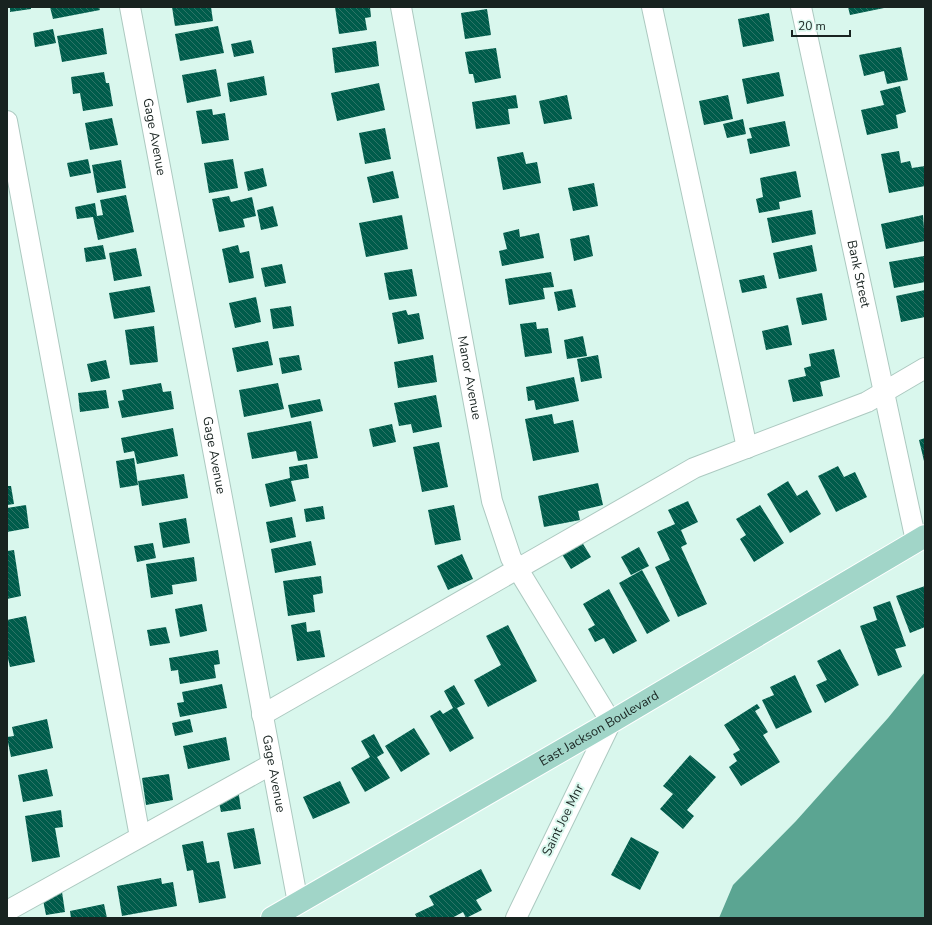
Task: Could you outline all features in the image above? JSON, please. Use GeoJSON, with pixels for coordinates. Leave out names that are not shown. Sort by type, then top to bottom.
{"type":"FeatureCollection","features":[{"type":"Feature","properties":{"kind":"main road","name":"East Jackson Boulevard"},"geometry":{"type":"LineString","coordinates":[[272,918],[611,722],[920,539]]}},
{"type":"Feature","properties":{"kind":"street","name":"Gage Avenue"},"geometry":{"type":"LineString","coordinates":[[130,7],[298,903]]}},
{"type":"Feature","properties":{"kind":"street","name":"Manor Avenue"},"geometry":{"type":"LineString","coordinates":[[401,7],[492,501],[511,558],[611,722]]}},
{"type":"Feature","properties":{"kind":"street"},"geometry":{"type":"LineString","coordinates":[[652,7],[747,448]]}},
{"type":"Feature","properties":{"kind":"street","name":"Bank Street"},"geometry":{"type":"LineString","coordinates":[[801,7],[884,392],[920,539]]}},
{"type":"Feature","properties":{"kind":"street"},"geometry":{"type":"LineString","coordinates":[[7,121],[140,837]]}},
{"type":"Feature","properties":{"kind":"street"},"geometry":{"type":"LineString","coordinates":[[262,715],[694,468],[867,402],[925,368]]}},
{"type":"Feature","properties":{"kind":"street","name":"Saint Joe Mnr"},"geometry":{"type":"LineString","coordinates":[[516,918],[611,722]]}},
{"type":"Feature","properties":{"kind":"street"},"geometry":{"type":"LineString","coordinates":[[7,911],[272,764]]}},
{"type":"Feature","properties":{"kind":"shaded area"},"geometry":{"type":"Polygon","coordinates":[[[925,672],[925,918],[719,918],[733,885],[796,821],[888,718],[925,672]]]}},
{"type":"Feature","properties":{"kind":"building"},"geometry":{"type":"Polygon","coordinates":[[[10,7],[31,7],[31,9],[10,12],[10,7]]]}},
{"type":"Feature","properties":{"kind":"building"},"geometry":{"type":"Polygon","coordinates":[[[50,7],[99,7],[100,10],[53,19],[50,7]]]}},
{"type":"Feature","properties":{"kind":"building"},"geometry":{"type":"Polygon","coordinates":[[[172,7],[211,7],[213,21],[175,26],[172,7]]]}},
{"type":"Feature","properties":{"kind":"building"},"geometry":{"type":"Polygon","coordinates":[[[335,7],[370,7],[371,17],[365,18],[367,30],[339,34],[335,7]]]}},
{"type":"Feature","properties":{"kind":"building"},"geometry":{"type":"Polygon","coordinates":[[[848,7],[884,7],[884,8],[850,15],[848,7]]]}},
{"type":"Feature","properties":{"kind":"building"},"geometry":{"type":"Polygon","coordinates":[[[487,9],[491,35],[465,39],[461,13],[487,9]]]}},
{"type":"Feature","properties":{"kind":"building"},"geometry":{"type":"Polygon","coordinates":[[[769,13],[774,41],[743,47],[738,19],[769,13]]]}},
{"type":"Feature","properties":{"kind":"building"},"geometry":{"type":"Polygon","coordinates":[[[218,26],[224,53],[180,61],[175,34],[218,26]]]}},
{"type":"Feature","properties":{"kind":"building"},"geometry":{"type":"Polygon","coordinates":[[[103,28],[107,54],[62,62],[57,36],[103,28]]]}},
{"type":"Feature","properties":{"kind":"building"},"geometry":{"type":"Polygon","coordinates":[[[53,29],[56,43],[35,47],[33,33],[53,29]]]}},
{"type":"Feature","properties":{"kind":"building"},"geometry":{"type":"Polygon","coordinates":[[[251,40],[254,53],[234,57],[231,44],[251,40]]]}},
{"type":"Feature","properties":{"kind":"building"},"geometry":{"type":"Polygon","coordinates":[[[376,41],[379,66],[335,73],[332,48],[376,41]]]}},
{"type":"Feature","properties":{"kind":"building"},"geometry":{"type":"Polygon","coordinates":[[[901,47],[908,80],[887,84],[884,71],[864,76],[859,55],[901,47]]]}},
{"type":"Feature","properties":{"kind":"building"},"geometry":{"type":"Polygon","coordinates":[[[496,48],[501,78],[475,83],[473,74],[469,74],[465,52],[496,48]]]}},
{"type":"Feature","properties":{"kind":"building"},"geometry":{"type":"Polygon","coordinates":[[[216,69],[221,96],[187,103],[182,75],[216,69]]]}},
{"type":"Feature","properties":{"kind":"building"},"geometry":{"type":"Polygon","coordinates":[[[104,72],[106,83],[109,83],[113,106],[83,111],[80,93],[73,94],[71,77],[104,72]]]}},
{"type":"Feature","properties":{"kind":"building"},"geometry":{"type":"Polygon","coordinates":[[[779,72],[784,96],[747,104],[742,79],[779,72]]]}},
{"type":"Feature","properties":{"kind":"building"},"geometry":{"type":"Polygon","coordinates":[[[264,76],[267,95],[230,102],[227,83],[264,76]]]}},
{"type":"Feature","properties":{"kind":"building"},"geometry":{"type":"Polygon","coordinates":[[[379,83],[385,110],[337,121],[331,93],[379,83]]]}},
{"type":"Feature","properties":{"kind":"building"},"geometry":{"type":"Polygon","coordinates":[[[900,86],[906,112],[896,115],[898,128],[867,135],[861,110],[884,105],[880,91],[900,86]]]}},
{"type":"Feature","properties":{"kind":"building"},"geometry":{"type":"Polygon","coordinates":[[[516,95],[518,108],[508,109],[510,124],[476,129],[472,102],[516,95]]]}},
{"type":"Feature","properties":{"kind":"building"},"geometry":{"type":"Polygon","coordinates":[[[567,95],[572,119],[544,124],[539,101],[567,95]]]}},
{"type":"Feature","properties":{"kind":"building"},"geometry":{"type":"Polygon","coordinates":[[[728,95],[733,119],[704,125],[699,101],[728,95]]]}},
{"type":"Feature","properties":{"kind":"building"},"geometry":{"type":"Polygon","coordinates":[[[212,109],[213,115],[225,113],[229,140],[202,144],[196,111],[212,109]]]}},
{"type":"Feature","properties":{"kind":"building"},"geometry":{"type":"Polygon","coordinates":[[[112,118],[118,145],[90,150],[85,123],[112,118]]]}},
{"type":"Feature","properties":{"kind":"building"},"geometry":{"type":"Polygon","coordinates":[[[743,119],[746,134],[727,138],[723,124],[743,119]]]}},
{"type":"Feature","properties":{"kind":"building"},"geometry":{"type":"Polygon","coordinates":[[[785,121],[790,146],[750,154],[747,139],[752,138],[749,128],[785,121]]]}},
{"type":"Feature","properties":{"kind":"building"},"geometry":{"type":"Polygon","coordinates":[[[385,128],[391,159],[365,164],[359,133],[385,128]]]}},
{"type":"Feature","properties":{"kind":"building"},"geometry":{"type":"Polygon","coordinates":[[[899,151],[901,163],[910,161],[912,168],[925,166],[925,186],[889,193],[881,154],[899,151]]]}},
{"type":"Feature","properties":{"kind":"building"},"geometry":{"type":"Polygon","coordinates":[[[523,152],[526,164],[537,162],[541,183],[503,190],[497,157],[523,152]]]}},
{"type":"Feature","properties":{"kind":"building"},"geometry":{"type":"Polygon","coordinates":[[[88,159],[91,173],[70,177],[67,163],[88,159]]]}},
{"type":"Feature","properties":{"kind":"building"},"geometry":{"type":"Polygon","coordinates":[[[233,159],[238,188],[209,193],[204,163],[233,159]]]}},
{"type":"Feature","properties":{"kind":"building"},"geometry":{"type":"Polygon","coordinates":[[[121,160],[126,188],[97,193],[92,165],[121,160]]]}},
{"type":"Feature","properties":{"kind":"building"},"geometry":{"type":"Polygon","coordinates":[[[263,168],[267,186],[248,191],[244,172],[263,168]]]}},
{"type":"Feature","properties":{"kind":"building"},"geometry":{"type":"Polygon","coordinates":[[[393,171],[399,198],[373,203],[367,177],[393,171]]]}},
{"type":"Feature","properties":{"kind":"building"},"geometry":{"type":"Polygon","coordinates":[[[796,171],[801,197],[779,202],[780,209],[759,213],[756,199],[763,197],[760,178],[796,171]]]}},
{"type":"Feature","properties":{"kind":"building"},"geometry":{"type":"Polygon","coordinates":[[[594,183],[598,206],[573,211],[568,188],[594,183]]]}},
{"type":"Feature","properties":{"kind":"building"},"geometry":{"type":"Polygon","coordinates":[[[126,195],[134,232],[98,240],[93,217],[77,219],[75,207],[95,203],[97,216],[103,215],[100,200],[126,195]]]}},
{"type":"Feature","properties":{"kind":"building"},"geometry":{"type":"Polygon","coordinates":[[[229,196],[231,202],[252,197],[256,216],[243,219],[245,227],[219,232],[212,199],[229,196]]]}},
{"type":"Feature","properties":{"kind":"building"},"geometry":{"type":"Polygon","coordinates":[[[273,206],[278,226],[261,230],[257,210],[273,206]]]}},
{"type":"Feature","properties":{"kind":"building"},"geometry":{"type":"Polygon","coordinates":[[[812,210],[816,234],[772,243],[767,218],[812,210]]]}},
{"type":"Feature","properties":{"kind":"building"},"geometry":{"type":"Polygon","coordinates":[[[402,215],[408,249],[366,257],[359,223],[402,215]]]}},
{"type":"Feature","properties":{"kind":"building"},"geometry":{"type":"Polygon","coordinates":[[[923,215],[925,241],[886,249],[881,224],[923,215]]]}},
{"type":"Feature","properties":{"kind":"building"},"geometry":{"type":"Polygon","coordinates":[[[519,229],[520,237],[539,233],[544,258],[502,266],[499,251],[507,249],[503,233],[519,229]]]}},
{"type":"Feature","properties":{"kind":"building"},"geometry":{"type":"Polygon","coordinates":[[[589,235],[593,256],[574,261],[570,239],[589,235]]]}},
{"type":"Feature","properties":{"kind":"building"},"geometry":{"type":"Polygon","coordinates":[[[103,245],[106,259],[86,262],[84,248],[103,245]]]}},
{"type":"Feature","properties":{"kind":"building"},"geometry":{"type":"Polygon","coordinates":[[[238,245],[240,253],[249,251],[254,278],[229,283],[222,249],[238,245]]]}},
{"type":"Feature","properties":{"kind":"building"},"geometry":{"type":"Polygon","coordinates":[[[812,245],[817,271],[779,279],[773,253],[812,245]]]}},
{"type":"Feature","properties":{"kind":"building"},"geometry":{"type":"Polygon","coordinates":[[[136,248],[142,276],[114,281],[109,253],[136,248]]]}},
{"type":"Feature","properties":{"kind":"building"},"geometry":{"type":"Polygon","coordinates":[[[924,256],[925,282],[894,288],[889,262],[924,256]]]}},
{"type":"Feature","properties":{"kind":"building"},"geometry":{"type":"Polygon","coordinates":[[[282,264],[286,283],[265,287],[261,268],[282,264]]]}},
{"type":"Feature","properties":{"kind":"building"},"geometry":{"type":"Polygon","coordinates":[[[412,269],[417,296],[389,300],[384,273],[412,269]]]}},
{"type":"Feature","properties":{"kind":"building"},"geometry":{"type":"Polygon","coordinates":[[[551,272],[554,287],[543,288],[545,299],[509,305],[505,279],[551,272]]]}},
{"type":"Feature","properties":{"kind":"building"},"geometry":{"type":"Polygon","coordinates":[[[764,275],[767,288],[742,293],[739,280],[764,275]]]}},
{"type":"Feature","properties":{"kind":"building"},"geometry":{"type":"Polygon","coordinates":[[[150,286],[155,312],[114,319],[109,293],[150,286]]]}},
{"type":"Feature","properties":{"kind":"building"},"geometry":{"type":"Polygon","coordinates":[[[572,289],[576,307],[558,311],[554,292],[572,289]]]}},
{"type":"Feature","properties":{"kind":"building"},"geometry":{"type":"Polygon","coordinates":[[[925,290],[925,317],[901,322],[896,296],[925,290]]]}},
{"type":"Feature","properties":{"kind":"building"},"geometry":{"type":"Polygon","coordinates":[[[822,293],[827,320],[802,325],[796,298],[822,293]]]}},
{"type":"Feature","properties":{"kind":"building"},"geometry":{"type":"Polygon","coordinates":[[[256,297],[261,322],[235,328],[229,303],[256,297]]]}},
{"type":"Feature","properties":{"kind":"building"},"geometry":{"type":"Polygon","coordinates":[[[291,306],[294,326],[273,329],[270,309],[291,306]]]}},
{"type":"Feature","properties":{"kind":"building"},"geometry":{"type":"Polygon","coordinates":[[[406,310],[408,315],[419,313],[424,339],[398,344],[392,313],[406,310]]]}},
{"type":"Feature","properties":{"kind":"building"},"geometry":{"type":"Polygon","coordinates":[[[536,322],[537,329],[548,328],[552,353],[525,357],[520,324],[536,322]]]}},
{"type":"Feature","properties":{"kind":"building"},"geometry":{"type":"Polygon","coordinates":[[[788,325],[792,345],[766,350],[762,331],[788,325]]]}},
{"type":"Feature","properties":{"kind":"building"},"geometry":{"type":"Polygon","coordinates":[[[154,326],[158,362],[130,365],[125,330],[154,326]]]}},
{"type":"Feature","properties":{"kind":"building"},"geometry":{"type":"Polygon","coordinates":[[[583,336],[587,356],[567,359],[564,340],[583,336]]]}},
{"type":"Feature","properties":{"kind":"building"},"geometry":{"type":"Polygon","coordinates":[[[268,341],[273,365],[237,372],[232,348],[268,341]]]}},
{"type":"Feature","properties":{"kind":"building"},"geometry":{"type":"Polygon","coordinates":[[[834,349],[840,377],[820,382],[823,396],[793,402],[788,380],[806,376],[804,368],[811,366],[809,354],[834,349]]]}},
{"type":"Feature","properties":{"kind":"building"},"geometry":{"type":"Polygon","coordinates":[[[299,355],[302,370],[282,374],[279,358],[299,355]]]}},
{"type":"Feature","properties":{"kind":"building"},"geometry":{"type":"Polygon","coordinates":[[[433,355],[437,382],[398,388],[394,362],[433,355]]]}},
{"type":"Feature","properties":{"kind":"building"},"geometry":{"type":"Polygon","coordinates":[[[598,355],[602,378],[581,382],[577,359],[598,355]]]}},
{"type":"Feature","properties":{"kind":"building"},"geometry":{"type":"Polygon","coordinates":[[[106,360],[110,378],[91,382],[87,364],[106,360]]]}},
{"type":"Feature","properties":{"kind":"building"},"geometry":{"type":"Polygon","coordinates":[[[574,377],[579,401],[536,410],[534,400],[528,401],[526,387],[574,377]]]}},
{"type":"Feature","properties":{"kind":"building"},"geometry":{"type":"Polygon","coordinates":[[[161,383],[163,392],[171,391],[174,409],[122,418],[118,401],[124,400],[122,390],[161,383]]]}},
{"type":"Feature","properties":{"kind":"building"},"geometry":{"type":"Polygon","coordinates":[[[278,383],[284,409],[244,417],[239,390],[278,383]]]}},
{"type":"Feature","properties":{"kind":"building"},"geometry":{"type":"Polygon","coordinates":[[[106,390],[109,408],[80,412],[78,393],[106,390]]]}},
{"type":"Feature","properties":{"kind":"building"},"geometry":{"type":"Polygon","coordinates":[[[436,395],[442,427],[413,433],[411,424],[399,426],[394,403],[436,395]]]}},
{"type":"Feature","properties":{"kind":"building"},"geometry":{"type":"Polygon","coordinates":[[[320,399],[323,411],[291,418],[288,405],[320,399]]]}},
{"type":"Feature","properties":{"kind":"building"},"geometry":{"type":"Polygon","coordinates":[[[552,414],[554,424],[573,420],[579,452],[533,461],[525,419],[552,414]]]}},
{"type":"Feature","properties":{"kind":"building"},"geometry":{"type":"Polygon","coordinates":[[[311,421],[318,458],[298,461],[296,451],[252,459],[247,433],[311,421]]]}},
{"type":"Feature","properties":{"kind":"building"},"geometry":{"type":"Polygon","coordinates":[[[392,424],[396,442],[373,447],[369,429],[392,424]]]}},
{"type":"Feature","properties":{"kind":"building"},"geometry":{"type":"Polygon","coordinates":[[[173,428],[178,456],[137,464],[134,451],[124,453],[121,438],[173,428]]]}},
{"type":"Feature","properties":{"kind":"building"},"geometry":{"type":"Polygon","coordinates":[[[925,438],[925,461],[924,461],[919,440],[925,438]]]}},
{"type":"Feature","properties":{"kind":"building"},"geometry":{"type":"Polygon","coordinates":[[[439,442],[448,487],[422,492],[413,447],[439,442]]]}},
{"type":"Feature","properties":{"kind":"building"},"geometry":{"type":"Polygon","coordinates":[[[134,458],[138,485],[120,488],[116,461],[134,458]]]}},
{"type":"Feature","properties":{"kind":"building"},"geometry":{"type":"Polygon","coordinates":[[[307,464],[309,478],[291,481],[296,501],[270,507],[265,484],[290,478],[289,467],[307,464]]]}},
{"type":"Feature","properties":{"kind":"building"},"geometry":{"type":"Polygon","coordinates":[[[838,466],[844,477],[855,472],[867,497],[836,512],[818,476],[838,466]]]}},
{"type":"Feature","properties":{"kind":"building"},"geometry":{"type":"Polygon","coordinates":[[[184,474],[188,498],[142,506],[138,481],[184,474]]]}},
{"type":"Feature","properties":{"kind":"building"},"geometry":{"type":"Polygon","coordinates":[[[788,481],[797,496],[807,490],[821,514],[790,533],[767,494],[788,481]]]}},
{"type":"Feature","properties":{"kind":"building"},"geometry":{"type":"Polygon","coordinates":[[[598,483],[603,505],[578,511],[580,520],[544,527],[538,496],[598,483]]]}},
{"type":"Feature","properties":{"kind":"building"},"geometry":{"type":"Polygon","coordinates":[[[7,486],[11,486],[14,504],[7,505],[7,486]]]}},
{"type":"Feature","properties":{"kind":"building"},"geometry":{"type":"Polygon","coordinates":[[[688,501],[698,522],[681,530],[687,544],[681,547],[707,604],[678,617],[655,567],[670,560],[657,532],[675,524],[668,510],[688,501]]]}},
{"type":"Feature","properties":{"kind":"building"},"geometry":{"type":"Polygon","coordinates":[[[26,505],[29,528],[7,532],[7,508],[26,505]]]}},
{"type":"Feature","properties":{"kind":"building"},"geometry":{"type":"Polygon","coordinates":[[[454,505],[461,540],[435,545],[428,510],[454,505]]]}},
{"type":"Feature","properties":{"kind":"building"},"geometry":{"type":"Polygon","coordinates":[[[760,505],[784,543],[754,562],[740,539],[746,535],[736,519],[760,505]]]}},
{"type":"Feature","properties":{"kind":"building"},"geometry":{"type":"Polygon","coordinates":[[[323,506],[325,519],[306,522],[304,509],[323,506]]]}},
{"type":"Feature","properties":{"kind":"building"},"geometry":{"type":"Polygon","coordinates":[[[292,517],[296,537],[270,543],[266,522],[292,517]]]}},
{"type":"Feature","properties":{"kind":"building"},"geometry":{"type":"Polygon","coordinates":[[[186,518],[190,543],[163,548],[159,523],[186,518]]]}},
{"type":"Feature","properties":{"kind":"building"},"geometry":{"type":"Polygon","coordinates":[[[580,539],[591,557],[571,569],[560,551],[580,539]]]}},
{"type":"Feature","properties":{"kind":"building"},"geometry":{"type":"Polygon","coordinates":[[[311,541],[316,565],[275,573],[271,549],[311,541]]]}},
{"type":"Feature","properties":{"kind":"building"},"geometry":{"type":"Polygon","coordinates":[[[153,543],[156,558],[137,562],[134,546],[153,543]]]}},
{"type":"Feature","properties":{"kind":"building"},"geometry":{"type":"Polygon","coordinates":[[[639,547],[649,566],[631,575],[621,557],[639,547]]]}},
{"type":"Feature","properties":{"kind":"building"},"geometry":{"type":"Polygon","coordinates":[[[14,550],[21,596],[7,599],[7,551],[14,550]]]}},
{"type":"Feature","properties":{"kind":"building"},"geometry":{"type":"Polygon","coordinates":[[[462,554],[473,579],[448,590],[437,566],[462,554]]]}},
{"type":"Feature","properties":{"kind":"building"},"geometry":{"type":"Polygon","coordinates":[[[194,557],[197,581],[172,585],[173,594],[151,598],[146,564],[194,557]]]}},
{"type":"Feature","properties":{"kind":"building"},"geometry":{"type":"Polygon","coordinates":[[[642,570],[670,621],[647,634],[619,583],[642,570]]]}},
{"type":"Feature","properties":{"kind":"building"},"geometry":{"type":"Polygon","coordinates":[[[321,576],[323,593],[313,595],[315,612],[288,616],[283,581],[321,576]]]}},
{"type":"Feature","properties":{"kind":"building"},"geometry":{"type":"Polygon","coordinates":[[[925,586],[925,627],[910,633],[896,596],[925,586]]]}},
{"type":"Feature","properties":{"kind":"building"},"geometry":{"type":"Polygon","coordinates":[[[609,589],[637,641],[613,654],[604,638],[595,642],[588,629],[595,625],[583,604],[609,589]]]}},
{"type":"Feature","properties":{"kind":"building"},"geometry":{"type":"Polygon","coordinates":[[[890,601],[906,646],[895,649],[902,667],[878,676],[860,626],[877,620],[873,607],[890,601]]]}},
{"type":"Feature","properties":{"kind":"building"},"geometry":{"type":"Polygon","coordinates":[[[202,604],[207,631],[180,637],[175,609],[202,604]]]}},
{"type":"Feature","properties":{"kind":"building"},"geometry":{"type":"Polygon","coordinates":[[[26,616],[35,662],[10,667],[7,654],[7,620],[26,616]]]}},
{"type":"Feature","properties":{"kind":"building"},"geometry":{"type":"Polygon","coordinates":[[[306,622],[307,632],[320,630],[325,657],[297,661],[291,625],[306,622]]]}},
{"type":"Feature","properties":{"kind":"building"},"geometry":{"type":"Polygon","coordinates":[[[508,625],[537,681],[488,707],[474,680],[501,665],[486,636],[508,625]]]}},
{"type":"Feature","properties":{"kind":"building"},"geometry":{"type":"Polygon","coordinates":[[[166,627],[170,643],[150,646],[147,630],[166,627]]]}},
{"type":"Feature","properties":{"kind":"building"},"geometry":{"type":"Polygon","coordinates":[[[840,649],[859,685],[825,703],[816,685],[827,680],[817,661],[840,649]]]}},
{"type":"Feature","properties":{"kind":"building"},"geometry":{"type":"Polygon","coordinates":[[[218,650],[220,664],[214,665],[216,678],[180,684],[178,670],[171,671],[169,658],[218,650]]]}},
{"type":"Feature","properties":{"kind":"building"},"geometry":{"type":"Polygon","coordinates":[[[795,675],[812,712],[776,729],[762,700],[774,695],[770,687],[795,675]]]}},
{"type":"Feature","properties":{"kind":"building"},"geometry":{"type":"Polygon","coordinates":[[[222,684],[227,708],[180,717],[177,703],[184,702],[182,692],[222,684]]]}},
{"type":"Feature","properties":{"kind":"building"},"geometry":{"type":"Polygon","coordinates":[[[454,685],[465,704],[457,708],[474,738],[450,752],[430,716],[440,710],[443,714],[453,708],[444,691],[454,685]]]}},
{"type":"Feature","properties":{"kind":"building"},"geometry":{"type":"Polygon","coordinates":[[[757,704],[760,708],[755,711],[768,732],[763,735],[780,762],[741,786],[729,767],[737,761],[733,754],[740,750],[724,725],[757,704]]]}},
{"type":"Feature","properties":{"kind":"building"},"geometry":{"type":"Polygon","coordinates":[[[47,719],[53,748],[11,757],[7,737],[14,736],[12,727],[47,719]]]}},
{"type":"Feature","properties":{"kind":"building"},"geometry":{"type":"Polygon","coordinates":[[[190,719],[193,732],[175,736],[172,723],[190,719]]]}},
{"type":"Feature","properties":{"kind":"building"},"geometry":{"type":"Polygon","coordinates":[[[414,728],[430,754],[401,772],[385,746],[414,728]]]}},
{"type":"Feature","properties":{"kind":"building"},"geometry":{"type":"Polygon","coordinates":[[[374,734],[384,753],[377,757],[390,778],[365,792],[351,768],[370,757],[361,741],[374,734]]]}},
{"type":"Feature","properties":{"kind":"building"},"geometry":{"type":"Polygon","coordinates":[[[226,737],[230,760],[188,769],[183,746],[226,737]]]}},
{"type":"Feature","properties":{"kind":"building"},"geometry":{"type":"Polygon","coordinates":[[[690,755],[716,777],[687,810],[694,816],[683,829],[660,809],[673,794],[663,786],[690,755]]]}},
{"type":"Feature","properties":{"kind":"building"},"geometry":{"type":"Polygon","coordinates":[[[47,769],[53,796],[23,802],[18,775],[47,769]]]}},
{"type":"Feature","properties":{"kind":"building"},"geometry":{"type":"Polygon","coordinates":[[[169,774],[173,800],[146,805],[142,778],[169,774]]]}},
{"type":"Feature","properties":{"kind":"building"},"geometry":{"type":"Polygon","coordinates":[[[340,781],[350,803],[313,819],[303,797],[340,781]]]}},
{"type":"Feature","properties":{"kind":"building"},"geometry":{"type":"Polygon","coordinates":[[[238,789],[241,809],[221,812],[217,793],[238,789]]]}},
{"type":"Feature","properties":{"kind":"building"},"geometry":{"type":"Polygon","coordinates":[[[61,810],[63,827],[55,828],[60,857],[32,862],[25,816],[61,810]]]}},
{"type":"Feature","properties":{"kind":"building"},"geometry":{"type":"Polygon","coordinates":[[[254,828],[261,864],[234,869],[227,833],[254,828]]]}},
{"type":"Feature","properties":{"kind":"building"},"geometry":{"type":"Polygon","coordinates":[[[631,837],[659,852],[640,890],[611,875],[631,837]]]}},
{"type":"Feature","properties":{"kind":"building"},"geometry":{"type":"Polygon","coordinates":[[[203,841],[207,863],[219,861],[226,898],[199,903],[193,870],[187,871],[182,845],[203,841]]]}},
{"type":"Feature","properties":{"kind":"building"},"geometry":{"type":"Polygon","coordinates":[[[481,869],[492,891],[476,900],[482,910],[466,918],[463,912],[452,918],[417,918],[415,914],[434,905],[429,896],[481,869]]]}},
{"type":"Feature","properties":{"kind":"building"},"geometry":{"type":"Polygon","coordinates":[[[161,878],[162,884],[173,882],[177,906],[122,916],[117,886],[161,878]]]}},
{"type":"Feature","properties":{"kind":"building"},"geometry":{"type":"Polygon","coordinates":[[[62,892],[65,912],[46,915],[42,895],[62,892]]]}},
{"type":"Feature","properties":{"kind":"building"},"geometry":{"type":"Polygon","coordinates":[[[104,904],[107,918],[71,918],[70,911],[104,904]]]}}]}
